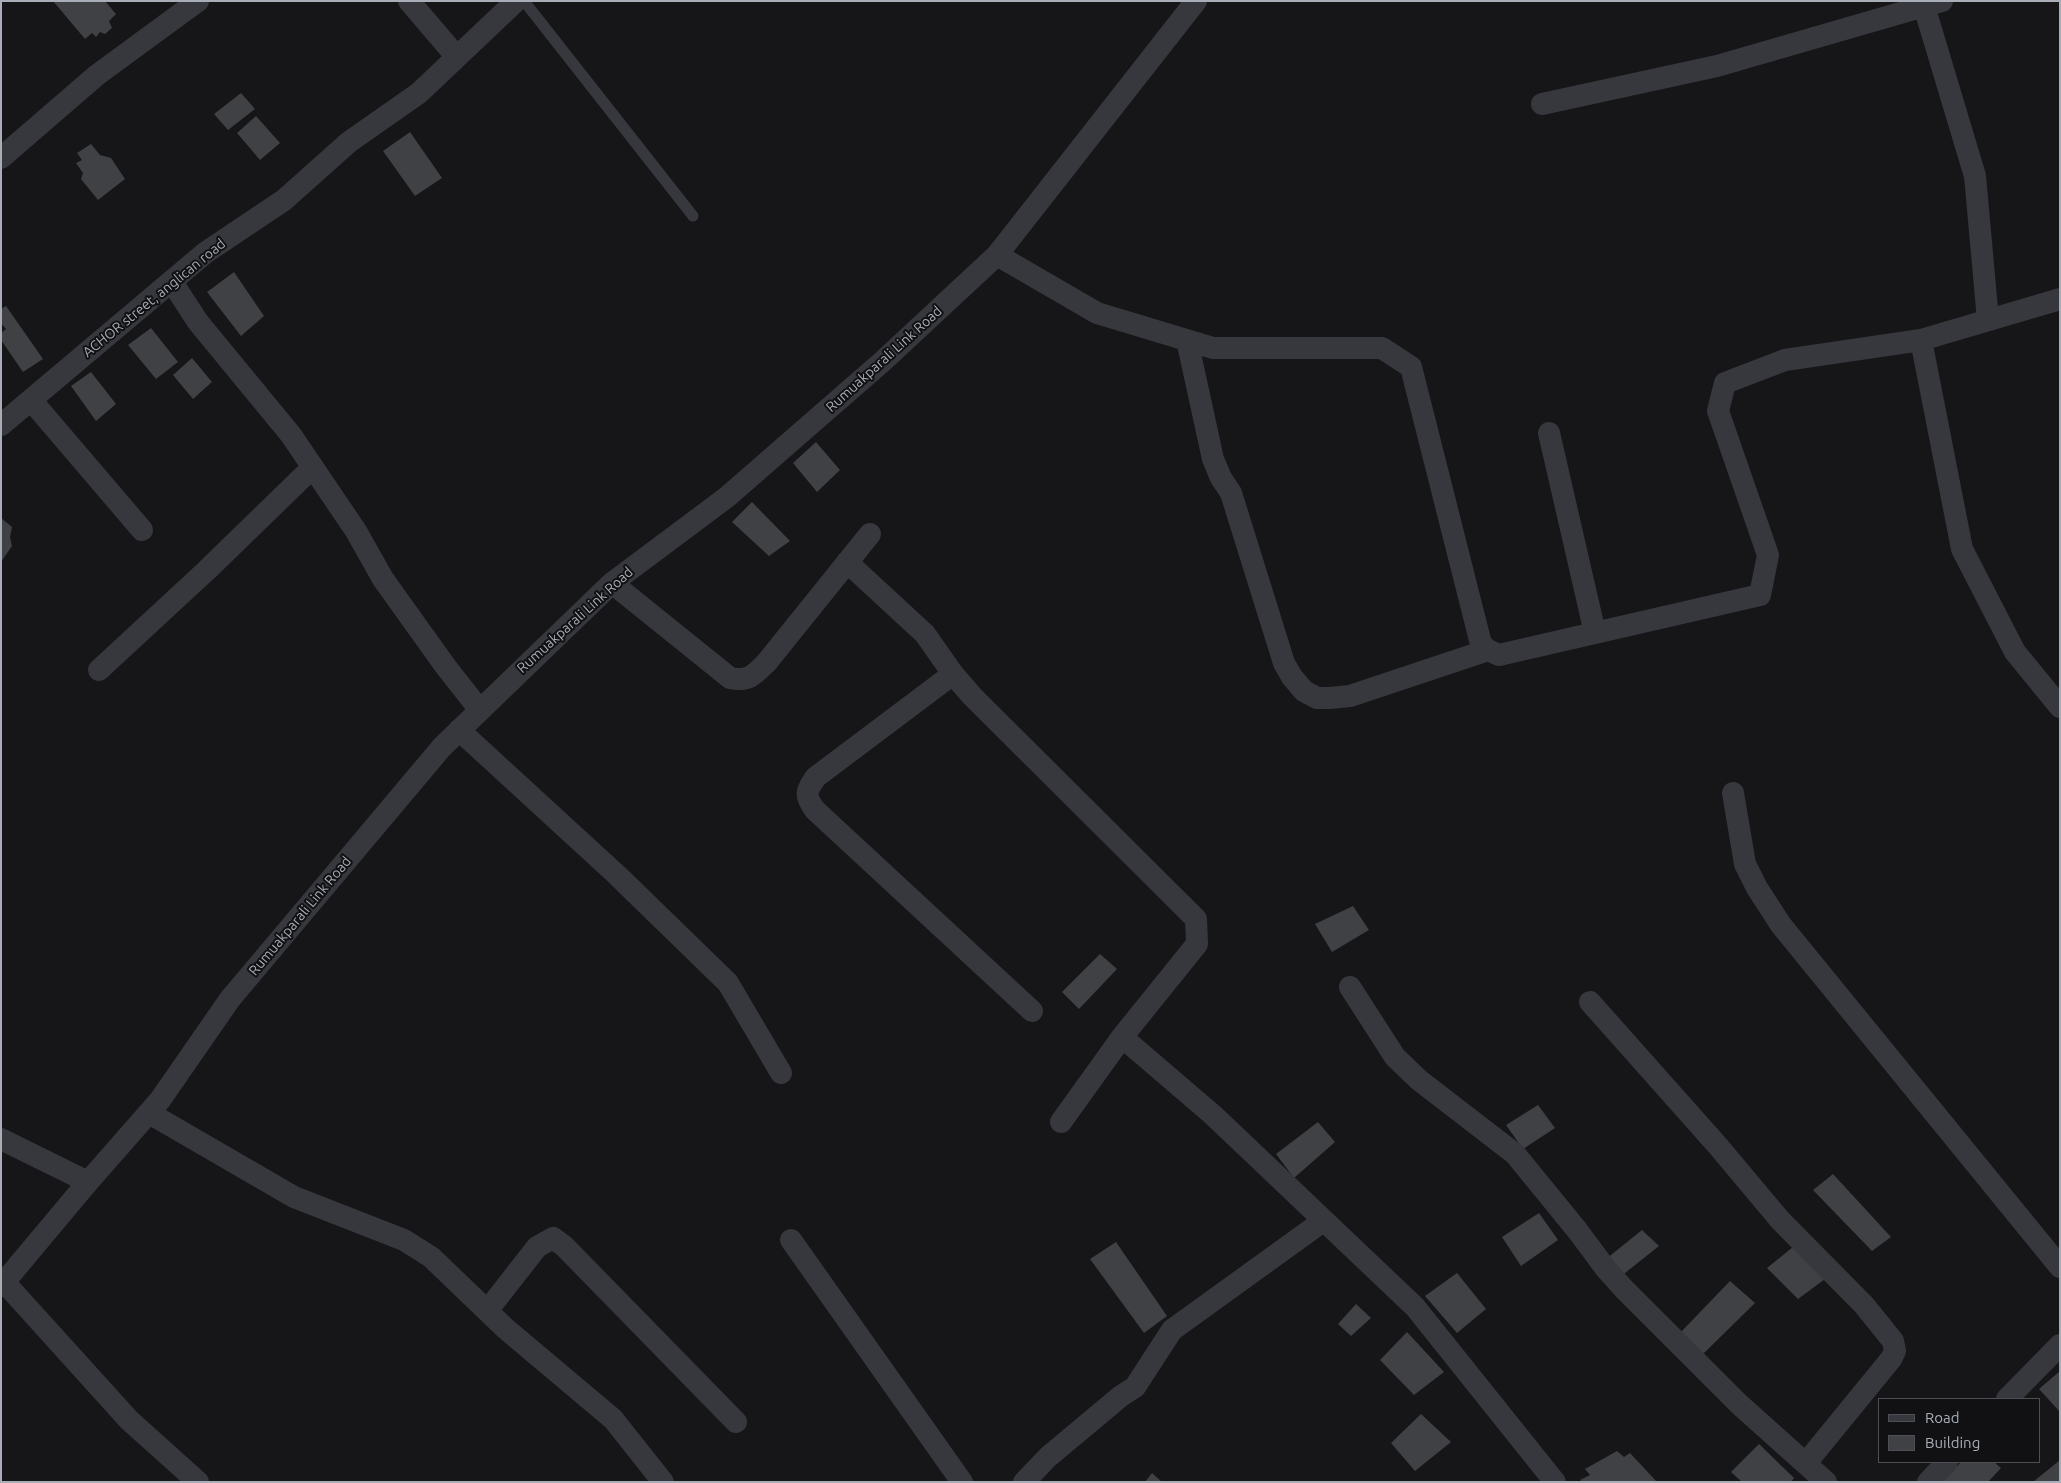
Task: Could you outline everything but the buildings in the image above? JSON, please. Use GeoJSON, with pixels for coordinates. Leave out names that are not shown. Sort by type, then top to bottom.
{"type":"FeatureCollection","features":[{"type":"Feature","properties":{"kind":"street"},"geometry":{"type":"LineString","coordinates":[[1,158],[97,75],[198,1]]}},
{"type":"Feature","properties":{"kind":"street"},"geometry":{"type":"LineString","coordinates":[[409,1],[456,56]]}},
{"type":"Feature","properties":{"kind":"street","name":"ACHOR street, anglican road"},"geometry":{"type":"LineString","coordinates":[[1,425],[205,253],[284,200],[349,142],[419,93],[516,1]]}},
{"type":"Feature","properties":{"kind":"street","name":"Rumuakparali Link Road"},"geometry":{"type":"LineString","coordinates":[[3,1284],[88,1182],[150,1113],[230,999],[258,964],[458,730],[612,583],[727,498],[883,361],[997,255],[1196,1]]}},
{"type":"Feature","properties":{"kind":"street"},"geometry":{"type":"LineString","coordinates":[[1542,104],[1717,66],[1933,4],[1975,176],[1988,320]]}},
{"type":"Feature","properties":{"kind":"street"},"geometry":{"type":"LineString","coordinates":[[997,255],[1097,313],[1213,348],[1382,348],[1411,367],[1481,644],[1498,655],[1760,595],[1768,555],[1718,411],[1725,383],[1785,360],[1921,340],[2060,299]]}},
{"type":"Feature","properties":{"kind":"street"},"geometry":{"type":"LineString","coordinates":[[172,282],[198,322],[291,435],[356,531],[383,579],[479,709]]}},
{"type":"Feature","properties":{"kind":"street"},"geometry":{"type":"LineString","coordinates":[[1187,340],[1213,459],[1221,478],[1231,493],[1284,663],[1304,691],[1317,698],[1350,696],[1488,650]]}},
{"type":"Feature","properties":{"kind":"street"},"geometry":{"type":"LineString","coordinates":[[1921,340],[1962,549],[2015,652],[2060,707]]}},
{"type":"Feature","properties":{"kind":"street"},"geometry":{"type":"LineString","coordinates":[[31,400],[142,530]]}},
{"type":"Feature","properties":{"kind":"street"},"geometry":{"type":"LineString","coordinates":[[1549,433],[1595,633]]}},
{"type":"Feature","properties":{"kind":"street"},"geometry":{"type":"LineString","coordinates":[[99,670],[208,570],[313,467]]}},
{"type":"Feature","properties":{"kind":"street"},"geometry":{"type":"LineString","coordinates":[[612,583],[730,678],[742,680],[754,675],[767,662],[870,534]]}},
{"type":"Feature","properties":{"kind":"street"},"geometry":{"type":"LineString","coordinates":[[847,562],[925,634],[953,674],[1196,919],[1197,944],[1122,1037],[1060,1122]]}},
{"type":"Feature","properties":{"kind":"street"},"geometry":{"type":"LineString","coordinates":[[953,674],[816,777],[808,789],[808,800],[815,810],[1032,1011]]}},
{"type":"Feature","properties":{"kind":"street"},"geometry":{"type":"LineString","coordinates":[[458,730],[617,875],[728,983],[781,1073]]}},
{"type":"Feature","properties":{"kind":"street"},"geometry":{"type":"LineString","coordinates":[[1733,793],[1746,864],[1757,888],[1781,925],[2060,1267]]}},
{"type":"Feature","properties":{"kind":"street"},"geometry":{"type":"LineString","coordinates":[[1350,987],[1395,1057],[1419,1080],[1516,1154],[1606,1269],[1624,1289],[1739,1404],[1826,1482]]}},
{"type":"Feature","properties":{"kind":"street"},"geometry":{"type":"LineString","coordinates":[[1590,1002],[1718,1146],[1780,1220],[1864,1305],[1893,1341],[1895,1351],[1891,1359],[1806,1463]]}},
{"type":"Feature","properties":{"kind":"street"},"geometry":{"type":"LineString","coordinates":[[1122,1037],[1213,1114],[1415,1307],[1553,1481]]}},
{"type":"Feature","properties":{"kind":"street"},"geometry":{"type":"LineString","coordinates":[[150,1113],[294,1197],[404,1240],[431,1257],[506,1329],[613,1418],[663,1482]]}},
{"type":"Feature","properties":{"kind":"street"},"geometry":{"type":"LineString","coordinates":[[1,1139],[88,1182]]}},
{"type":"Feature","properties":{"kind":"street"},"geometry":{"type":"LineString","coordinates":[[1024,1482],[1048,1457],[1121,1396],[1135,1387],[1172,1330],[1323,1221]]}},
{"type":"Feature","properties":{"kind":"street"},"geometry":{"type":"LineString","coordinates":[[487,1311],[537,1246],[554,1238],[736,1422]]}},
{"type":"Feature","properties":{"kind":"street"},"geometry":{"type":"LineString","coordinates":[[791,1240],[962,1482]]}},
{"type":"Feature","properties":{"kind":"street"},"geometry":{"type":"LineString","coordinates":[[3,1284],[129,1420],[198,1482]]}},
{"type":"Feature","properties":{"kind":"street"},"geometry":{"type":"LineString","coordinates":[[2008,1398],[2060,1344]]}},
{"type":"Feature","properties":{"kind":"street"},"geometry":{"type":"LineString","coordinates":[[1928,1482],[1946,1463]]}},
{"type":"Feature","properties":{"kind":"lane"},"geometry":{"type":"LineString","coordinates":[[524,1],[693,216]]}}]}
